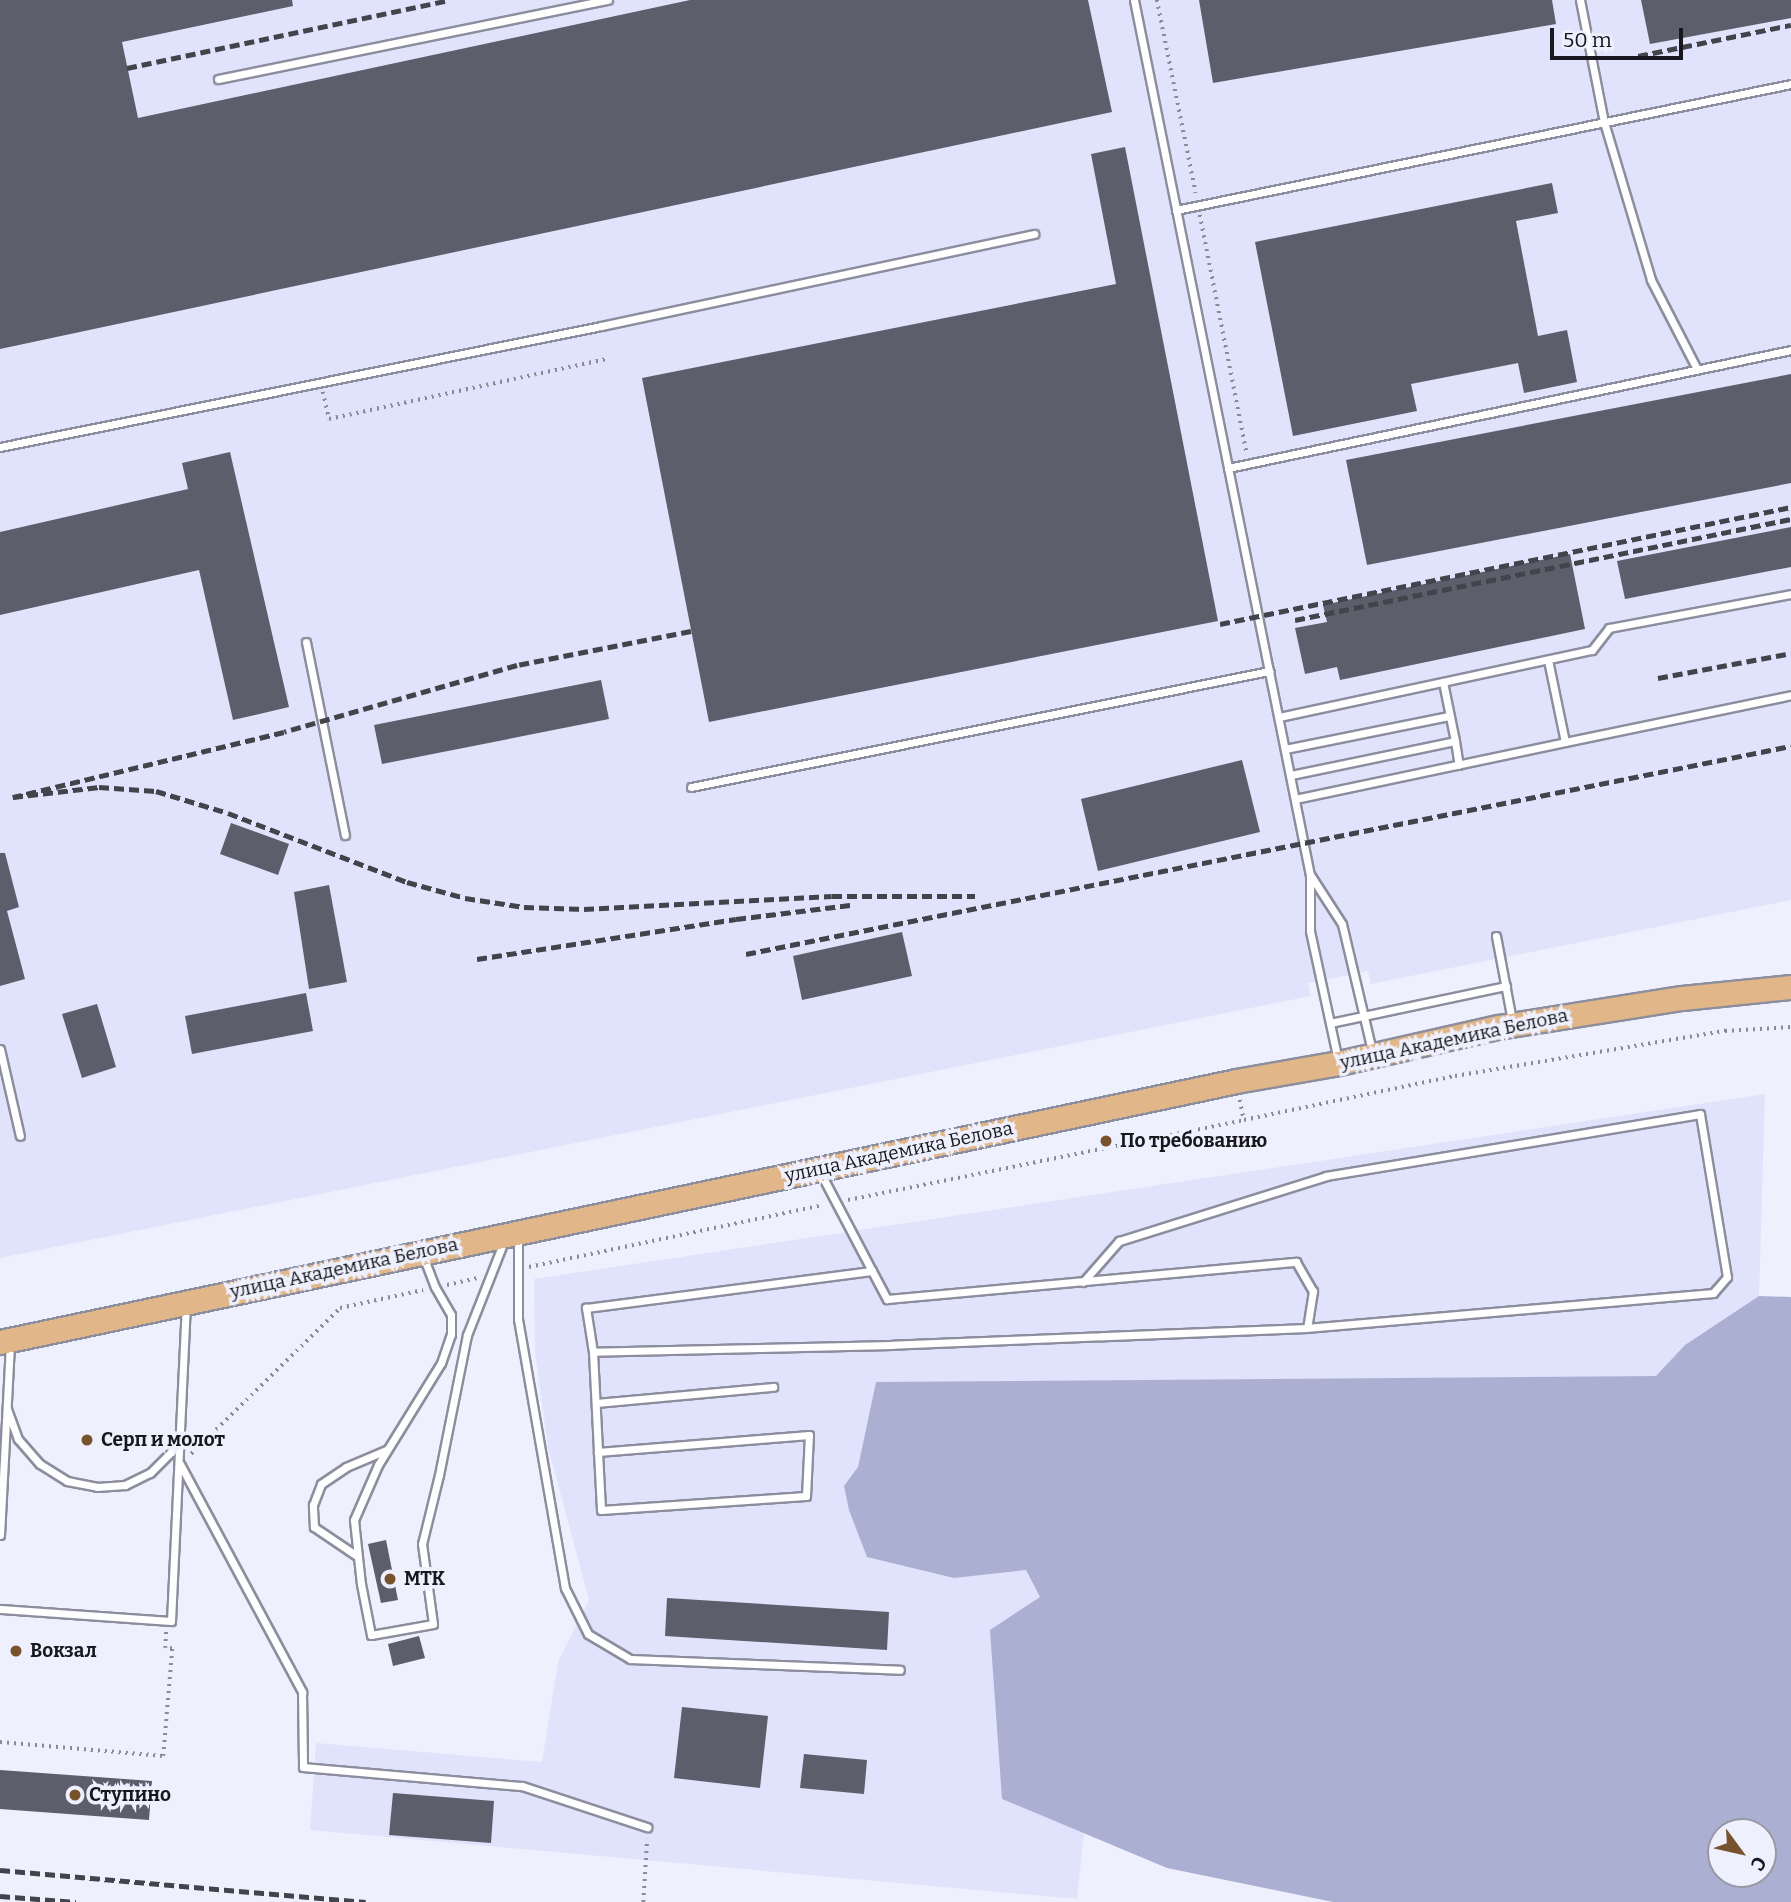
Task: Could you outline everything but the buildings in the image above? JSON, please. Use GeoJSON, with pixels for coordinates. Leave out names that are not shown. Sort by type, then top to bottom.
{"type":"FeatureCollection","features":[{"type":"Feature","properties":{"kind":"main road","name":"улица Академика Белова"},"geometry":{"type":"LineString","coordinates":[[5,1341],[818,1168],[1236,1081],[1373,1056],[1513,1024],[1682,998],[1791,987]]}},
{"type":"Feature","properties":{"kind":"lane"},"geometry":{"type":"LineString","coordinates":[[218,79],[608,0]]}},
{"type":"Feature","properties":{"kind":"lane"},"geometry":{"type":"LineString","coordinates":[[1134,0],[1310,875],[1310,931],[1339,1063]]}},
{"type":"Feature","properties":{"kind":"lane"},"geometry":{"type":"LineString","coordinates":[[1580,0],[1604,122],[1651,280],[1697,369]]}},
{"type":"Feature","properties":{"kind":"lane"},"geometry":{"type":"LineString","coordinates":[[1176,210],[1791,84]]}},
{"type":"Feature","properties":{"kind":"lane"},"geometry":{"type":"LineString","coordinates":[[0,447],[1034,234]]}},
{"type":"Feature","properties":{"kind":"lane"},"geometry":{"type":"LineString","coordinates":[[1228,468],[1791,350]]}},
{"type":"Feature","properties":{"kind":"lane"},"geometry":{"type":"LineString","coordinates":[[1279,717],[1592,650],[1609,628],[1791,594]]}},
{"type":"Feature","properties":{"kind":"lane"},"geometry":{"type":"LineString","coordinates":[[306,642],[345,835]]}},
{"type":"Feature","properties":{"kind":"lane"},"geometry":{"type":"LineString","coordinates":[[1548,660],[1565,742]]}},
{"type":"Feature","properties":{"kind":"lane"},"geometry":{"type":"LineString","coordinates":[[691,788],[1269,671]]}},
{"type":"Feature","properties":{"kind":"lane"},"geometry":{"type":"LineString","coordinates":[[1443,682],[1459,765]]}},
{"type":"Feature","properties":{"kind":"lane"},"geometry":{"type":"LineString","coordinates":[[1295,799],[1791,695]]}},
{"type":"Feature","properties":{"kind":"lane"},"geometry":{"type":"LineString","coordinates":[[1285,749],[1450,716]]}},
{"type":"Feature","properties":{"kind":"lane"},"geometry":{"type":"LineString","coordinates":[[1290,775],[1455,741]]}},
{"type":"Feature","properties":{"kind":"lane"},"geometry":{"type":"LineString","coordinates":[[1310,875],[1342,924],[1373,1056]]}},
{"type":"Feature","properties":{"kind":"lane"},"geometry":{"type":"LineString","coordinates":[[1496,936],[1513,1024]]}},
{"type":"Feature","properties":{"kind":"lane"},"geometry":{"type":"LineString","coordinates":[[1330,1023],[1506,986]]}},
{"type":"Feature","properties":{"kind":"lane"},"geometry":{"type":"LineString","coordinates":[[0,1049],[20,1136]]}},
{"type":"Feature","properties":{"kind":"lane"},"geometry":{"type":"LineString","coordinates":[[593,1352],[892,1345],[1307,1328],[1713,1293],[1727,1277],[1700,1114],[1326,1176],[1119,1241],[1083,1282]]}},
{"type":"Feature","properties":{"kind":"lane"},"geometry":{"type":"LineString","coordinates":[[818,1168],[887,1299],[1296,1262],[1313,1291],[1307,1328]]}},
{"type":"Feature","properties":{"kind":"lane"},"geometry":{"type":"LineString","coordinates":[[512,1233],[518,1269],[518,1319],[565,1588],[588,1634],[629,1659],[900,1670]]}},
{"type":"Feature","properties":{"kind":"lane"},"geometry":{"type":"LineString","coordinates":[[422,1252],[435,1287],[451,1315],[451,1334],[441,1363],[386,1450],[354,1520],[357,1556],[371,1635],[433,1624],[422,1544],[467,1335],[491,1275],[512,1233]]}},
{"type":"Feature","properties":{"kind":"lane"},"geometry":{"type":"LineString","coordinates":[[598,1452],[809,1435],[806,1496],[601,1510],[598,1452],[596,1403],[593,1352],[586,1308],[872,1271]]}},
{"type":"Feature","properties":{"kind":"lane"},"geometry":{"type":"LineString","coordinates":[[0,1609],[171,1621],[186,1302]]}},
{"type":"Feature","properties":{"kind":"lane"},"geometry":{"type":"LineString","coordinates":[[0,1535],[7,1409],[5,1341]]}},
{"type":"Feature","properties":{"kind":"lane"},"geometry":{"type":"LineString","coordinates":[[596,1403],[772,1387]]}},
{"type":"Feature","properties":{"kind":"lane"},"geometry":{"type":"LineString","coordinates":[[7,1409],[18,1439],[40,1464],[67,1481],[97,1487],[125,1485],[150,1473],[171,1452],[181,1433]]}},
{"type":"Feature","properties":{"kind":"lane"},"geometry":{"type":"LineString","coordinates":[[357,1556],[314,1527],[313,1505],[321,1484],[346,1467],[386,1450]]}},
{"type":"Feature","properties":{"kind":"lane"},"geometry":{"type":"LineString","coordinates":[[180,1464],[302,1692],[303,1767],[522,1786],[648,1827]]}},
{"type":"Feature","properties":{"kind":"path"},"geometry":{"type":"LineString","coordinates":[[1157,0],[1249,463]]}},
{"type":"Feature","properties":{"kind":"path"},"geometry":{"type":"LineString","coordinates":[[321,383],[329,419],[607,359]]}},
{"type":"Feature","properties":{"kind":"path"},"geometry":{"type":"LineString","coordinates":[[518,1269],[1455,1076],[1726,1031],[1791,1027]]}},
{"type":"Feature","properties":{"kind":"path"},"geometry":{"type":"LineString","coordinates":[[1236,1081],[1244,1121]]}},
{"type":"Feature","properties":{"kind":"path"},"geometry":{"type":"LineString","coordinates":[[180,1464],[340,1308],[491,1275]]}},
{"type":"Feature","properties":{"kind":"path"},"geometry":{"type":"LineString","coordinates":[[0,1742],[163,1756],[172,1649],[165,1648],[167,1621]]}},
{"type":"Feature","properties":{"kind":"path"},"geometry":{"type":"LineString","coordinates":[[643,1902],[648,1827]]}},
{"type":"Feature","properties":{"kind":"shaded area"},"geometry":{"type":"Polygon","coordinates":[[[0,0],[1791,0],[1791,900],[1371,984],[1368,971],[1308,983],[1311,996],[0,1258],[0,0]]]}},
{"type":"Feature","properties":{"kind":"shaded area"},"geometry":{"type":"Polygon","coordinates":[[[1765,1094],[1759,1296],[1685,1345],[1657,1376],[876,1383],[858,1467],[954,1578],[1026,1570],[1041,1596],[999,1725],[1002,1799],[1084,1833],[1077,1899],[310,1830],[316,1743],[542,1762],[558,1662],[589,1600],[548,1447],[535,1352],[534,1279],[1765,1094]]]}},
{"type":"Feature","properties":{"kind":"shaded area"},"geometry":{"type":"Polygon","coordinates":[[[1759,1296],[1791,1297],[1791,1902],[1333,1902],[1167,1868],[1002,1799],[990,1630],[1040,1597],[1026,1570],[954,1578],[867,1557],[849,1510],[844,1486],[858,1467],[876,1382],[1656,1376],[1685,1345],[1759,1296]]]}},
{"type":"Feature","properties":{"kind":"railway"},"geometry":{"type":"LineString","coordinates":[[127,68],[449,0]]}},
{"type":"Feature","properties":{"kind":"railway"},"geometry":{"type":"LineString","coordinates":[[1638,56],[1791,25]]}},
{"type":"Feature","properties":{"kind":"railway"},"geometry":{"type":"LineString","coordinates":[[1220,624],[1791,507]]}},
{"type":"Feature","properties":{"kind":"railway"},"geometry":{"type":"LineString","coordinates":[[1295,620],[1791,519]]}},
{"type":"Feature","properties":{"kind":"railway"},"geometry":{"type":"LineString","coordinates":[[691,631],[517,665],[284,732],[13,797],[99,787],[156,791],[228,813],[407,882],[465,898],[524,907],[584,909],[832,896],[975,896]]}},
{"type":"Feature","properties":{"kind":"railway"},"geometry":{"type":"LineString","coordinates":[[1658,678],[1791,653]]}},
{"type":"Feature","properties":{"kind":"railway"},"geometry":{"type":"LineString","coordinates":[[746,954],[1791,746]]}},
{"type":"Feature","properties":{"kind":"railway"},"geometry":{"type":"LineString","coordinates":[[477,959],[736,919],[850,905]]}},
{"type":"Feature","properties":{"kind":"railway"},"geometry":{"type":"LineString","coordinates":[[0,1870],[366,1902]]}},
{"type":"Feature","properties":{"kind":"railway"},"geometry":{"type":"LineString","coordinates":[[0,1896],[76,1902]]}},
{"type":"Feature","properties":{"kind":"place","name":"По требованию"},"geometry":{"type":"Point","coordinates":[1106,1141]}},
{"type":"Feature","properties":{"kind":"place","name":"Серп и молот"},"geometry":{"type":"Point","coordinates":[87,1440]}},
{"type":"Feature","properties":{"kind":"place","name":"МТК"},"geometry":{"type":"Point","coordinates":[390,1579]}},
{"type":"Feature","properties":{"kind":"place","name":"Вокзал"},"geometry":{"type":"Point","coordinates":[16,1651]}},
{"type":"Feature","properties":{"kind":"place","name":"Ступино"},"geometry":{"type":"Point","coordinates":[75,1795]}}]}
